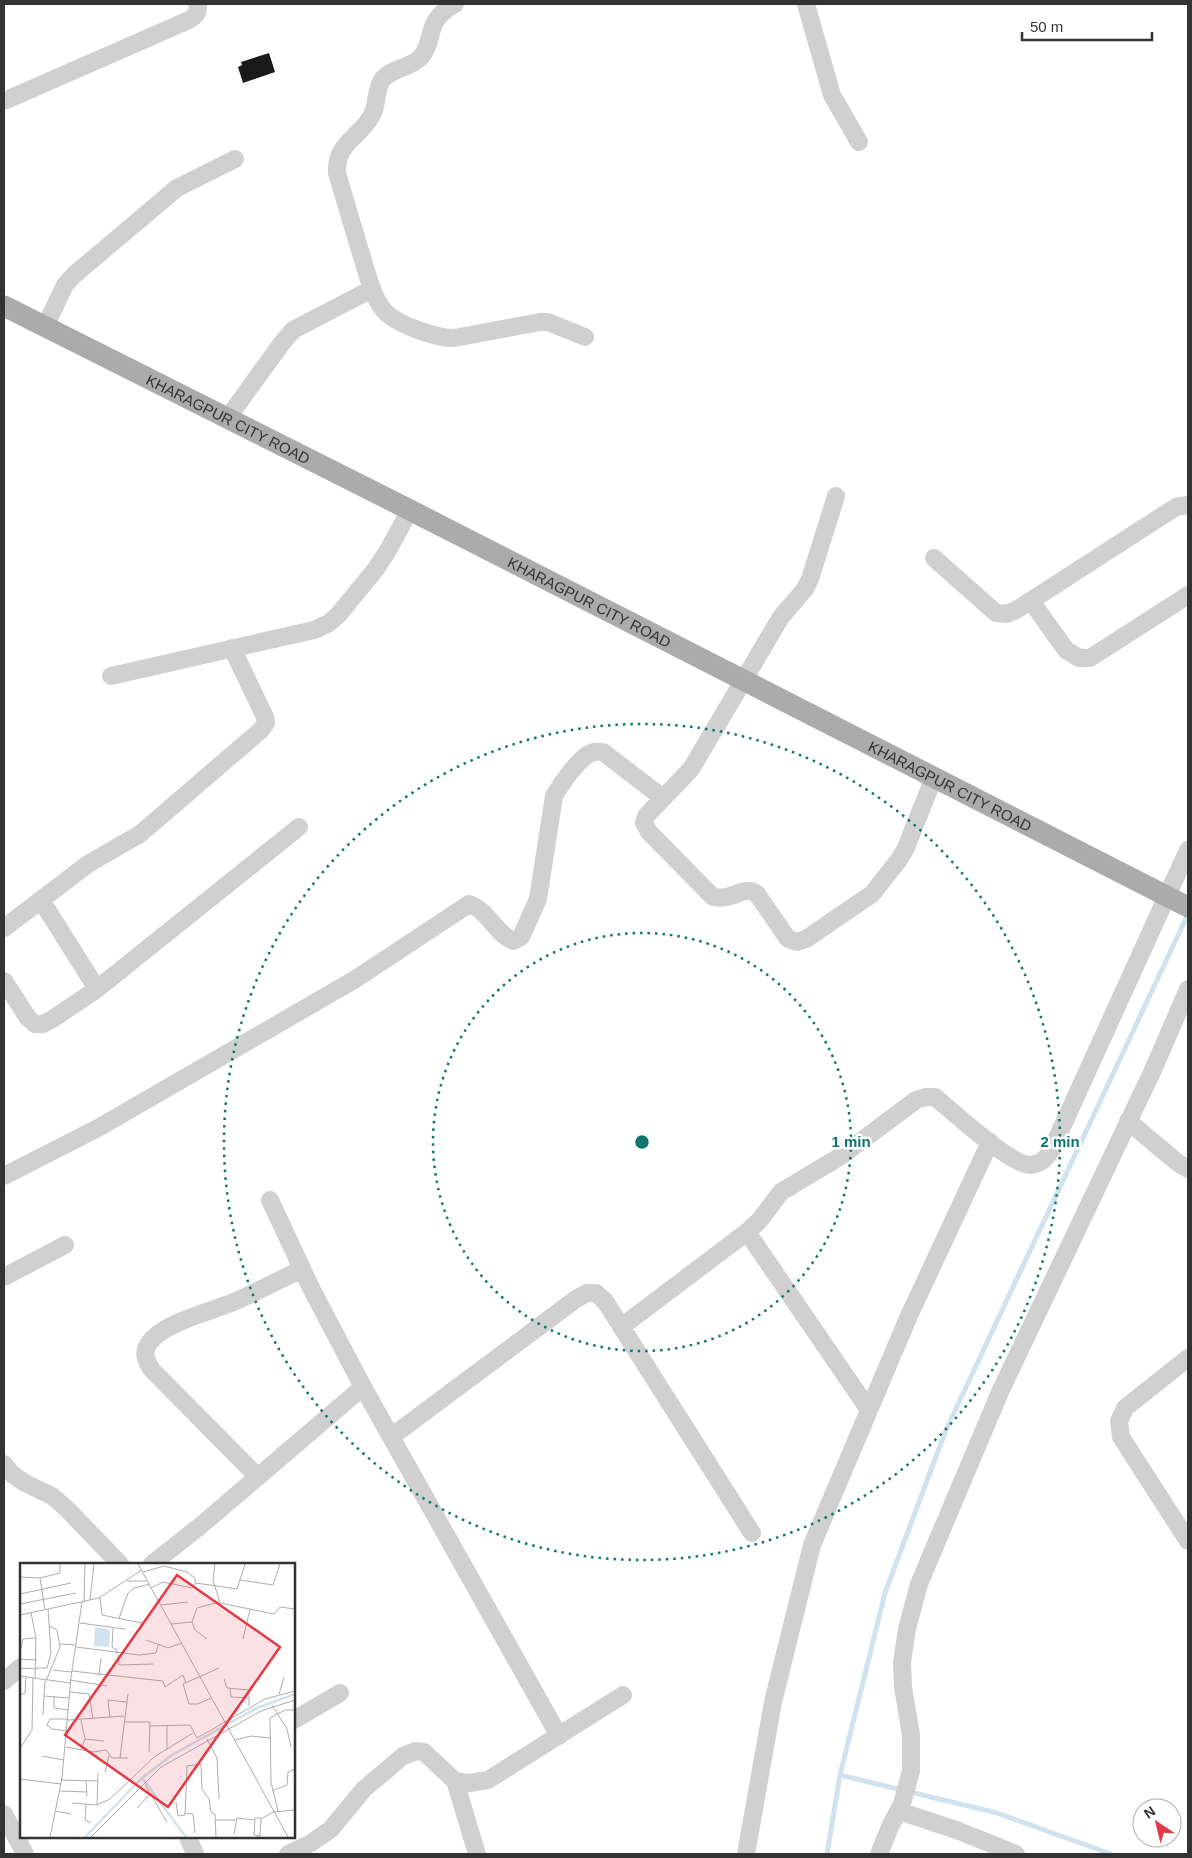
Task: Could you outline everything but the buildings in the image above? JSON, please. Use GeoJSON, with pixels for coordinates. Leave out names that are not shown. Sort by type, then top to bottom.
{"type":"FeatureCollection","features":[{"type":"Feature","properties":{"kind":"main road","name":"KHARAGPUR CITY ROAD"},"geometry":{"type":"LineString","coordinates":[[4,306],[410,510],[1177,901]]}},
{"type":"Feature","properties":{"kind":"street"},"geometry":{"type":"LineString","coordinates":[[4,101],[189,20],[197,15],[199,8],[197,4]]}},
{"type":"Feature","properties":{"kind":"street"},"geometry":{"type":"LineString","coordinates":[[455,4],[444,10],[435,22],[427,47],[421,57],[410,65],[388,75],[382,81],[372,115],[342,150],[337,163],[338,173],[372,289],[382,308],[390,317],[441,338],[454,338],[540,322],[548,322],[585,337]]}},
{"type":"Feature","properties":{"kind":"street"},"geometry":{"type":"LineString","coordinates":[[806,4],[832,94],[859,142]]}},
{"type":"Feature","properties":{"kind":"street"},"geometry":{"type":"LineString","coordinates":[[44,327],[65,285],[74,275],[177,188],[235,159]]}},
{"type":"Feature","properties":{"kind":"street"},"geometry":{"type":"LineString","coordinates":[[228,419],[293,330],[372,289]]}},
{"type":"Feature","properties":{"kind":"street"},"geometry":{"type":"LineString","coordinates":[[836,496],[808,584],[781,617],[742,680],[698,759],[691,769],[646,816],[644,823],[649,832],[712,897],[724,898],[745,891],[752,891],[757,894],[788,939],[797,942],[806,939],[872,894],[906,850],[934,778]]}},
{"type":"Feature","properties":{"kind":"street"},"geometry":{"type":"LineString","coordinates":[[934,558],[996,613],[1006,614],[1018,610],[1176,507],[1188,505]]}},
{"type":"Feature","properties":{"kind":"street"},"geometry":{"type":"LineString","coordinates":[[111,676],[314,630],[329,623],[339,614],[376,570],[410,510]]}},
{"type":"Feature","properties":{"kind":"street"},"geometry":{"type":"LineString","coordinates":[[1032,601],[1066,650],[1078,658],[1090,658],[1188,595]]}},
{"type":"Feature","properties":{"kind":"street"},"geometry":{"type":"LineString","coordinates":[[4,928],[95,859],[140,834],[261,730],[266,723],[265,717],[232,648]]}},
{"type":"Feature","properties":{"kind":"street"},"geometry":{"type":"LineString","coordinates":[[4,1176],[98,1128],[354,980],[469,904],[478,907],[506,938],[513,941],[521,937],[538,899],[554,796],[560,786],[585,757],[593,752],[603,752],[663,798]]}},
{"type":"Feature","properties":{"kind":"street"},"geometry":{"type":"LineString","coordinates":[[4,981],[28,1018],[35,1024],[43,1024],[51,1020],[97,989],[299,826]]}},
{"type":"Feature","properties":{"kind":"street"},"geometry":{"type":"LineString","coordinates":[[621,1327],[747,1232],[781,1192],[841,1156],[916,1100],[935,1097],[1019,1163],[1030,1165],[1046,1158],[1177,901],[1188,850]]}},
{"type":"Feature","properties":{"kind":"street"},"geometry":{"type":"LineString","coordinates":[[41,900],[97,989]]}},
{"type":"Feature","properties":{"kind":"street"},"geometry":{"type":"LineString","coordinates":[[879,1854],[900,1807],[911,1771],[911,1735],[903,1686],[902,1662],[907,1629],[919,1584],[1000,1392],[1153,1070],[1188,989]]}},
{"type":"Feature","properties":{"kind":"street"},"geometry":{"type":"LineString","coordinates":[[1128,1121],[1178,1163],[1188,1169]]}},
{"type":"Feature","properties":{"kind":"street"},"geometry":{"type":"LineString","coordinates":[[746,1854],[773,1702],[812,1545],[908,1318],[990,1142]]}},
{"type":"Feature","properties":{"kind":"street"},"geometry":{"type":"LineString","coordinates":[[270,1200],[302,1269],[363,1387],[559,1736]]}},
{"type":"Feature","properties":{"kind":"street"},"geometry":{"type":"LineString","coordinates":[[747,1232],[869,1410]]}},
{"type":"Feature","properties":{"kind":"street"},"geometry":{"type":"LineString","coordinates":[[4,1277],[65,1245]]}},
{"type":"Feature","properties":{"kind":"street"},"geometry":{"type":"LineString","coordinates":[[258,1478],[152,1370],[146,1361],[145,1351],[150,1341],[173,1326],[235,1301],[302,1269]]}},
{"type":"Feature","properties":{"kind":"street"},"geometry":{"type":"LineString","coordinates":[[391,1437],[576,1299],[587,1293],[596,1293],[605,1302],[752,1533]]}},
{"type":"Feature","properties":{"kind":"street"},"geometry":{"type":"LineString","coordinates":[[1188,1358],[1126,1408],[1119,1421],[1121,1437],[1188,1541]]}},
{"type":"Feature","properties":{"kind":"street"},"geometry":{"type":"LineString","coordinates":[[153,1563],[258,1478],[363,1387]]}},
{"type":"Feature","properties":{"kind":"street"},"geometry":{"type":"LineString","coordinates":[[4,1464],[12,1474],[25,1483],[52,1496],[66,1508],[119,1563]]}},
{"type":"Feature","properties":{"kind":"street"},"geometry":{"type":"LineString","coordinates":[[4,1681],[20,1669]]}},
{"type":"Feature","properties":{"kind":"street"},"geometry":{"type":"LineString","coordinates":[[295,1719],[340,1693]]}},
{"type":"Feature","properties":{"kind":"street"},"geometry":{"type":"LineString","coordinates":[[456,1781],[468,1783],[488,1780],[623,1695]]}},
{"type":"Feature","properties":{"kind":"street"},"geometry":{"type":"LineString","coordinates":[[288,1854],[311,1843],[331,1829],[364,1789],[403,1756],[416,1751],[424,1752],[456,1781],[477,1854]]}},
{"type":"Feature","properties":{"kind":"street"},"geometry":{"type":"LineString","coordinates":[[900,1807],[986,1848],[1016,1854]]}},
{"type":"Feature","properties":{"kind":"street"},"geometry":{"type":"LineString","coordinates":[[4,1814],[25,1854]]}},
{"type":"Feature","properties":{"kind":"street"},"geometry":{"type":"LineString","coordinates":[[188,1838],[195,1854]]}},
{"type":"Feature","properties":{"kind":"waterway"},"geometry":{"type":"LineString","coordinates":[[827,1854],[840,1775],[885,1593],[946,1430],[1188,914]]}},
{"type":"Feature","properties":{"kind":"waterway"},"geometry":{"type":"LineString","coordinates":[[840,1775],[997,1813],[1111,1854]]}}]}
